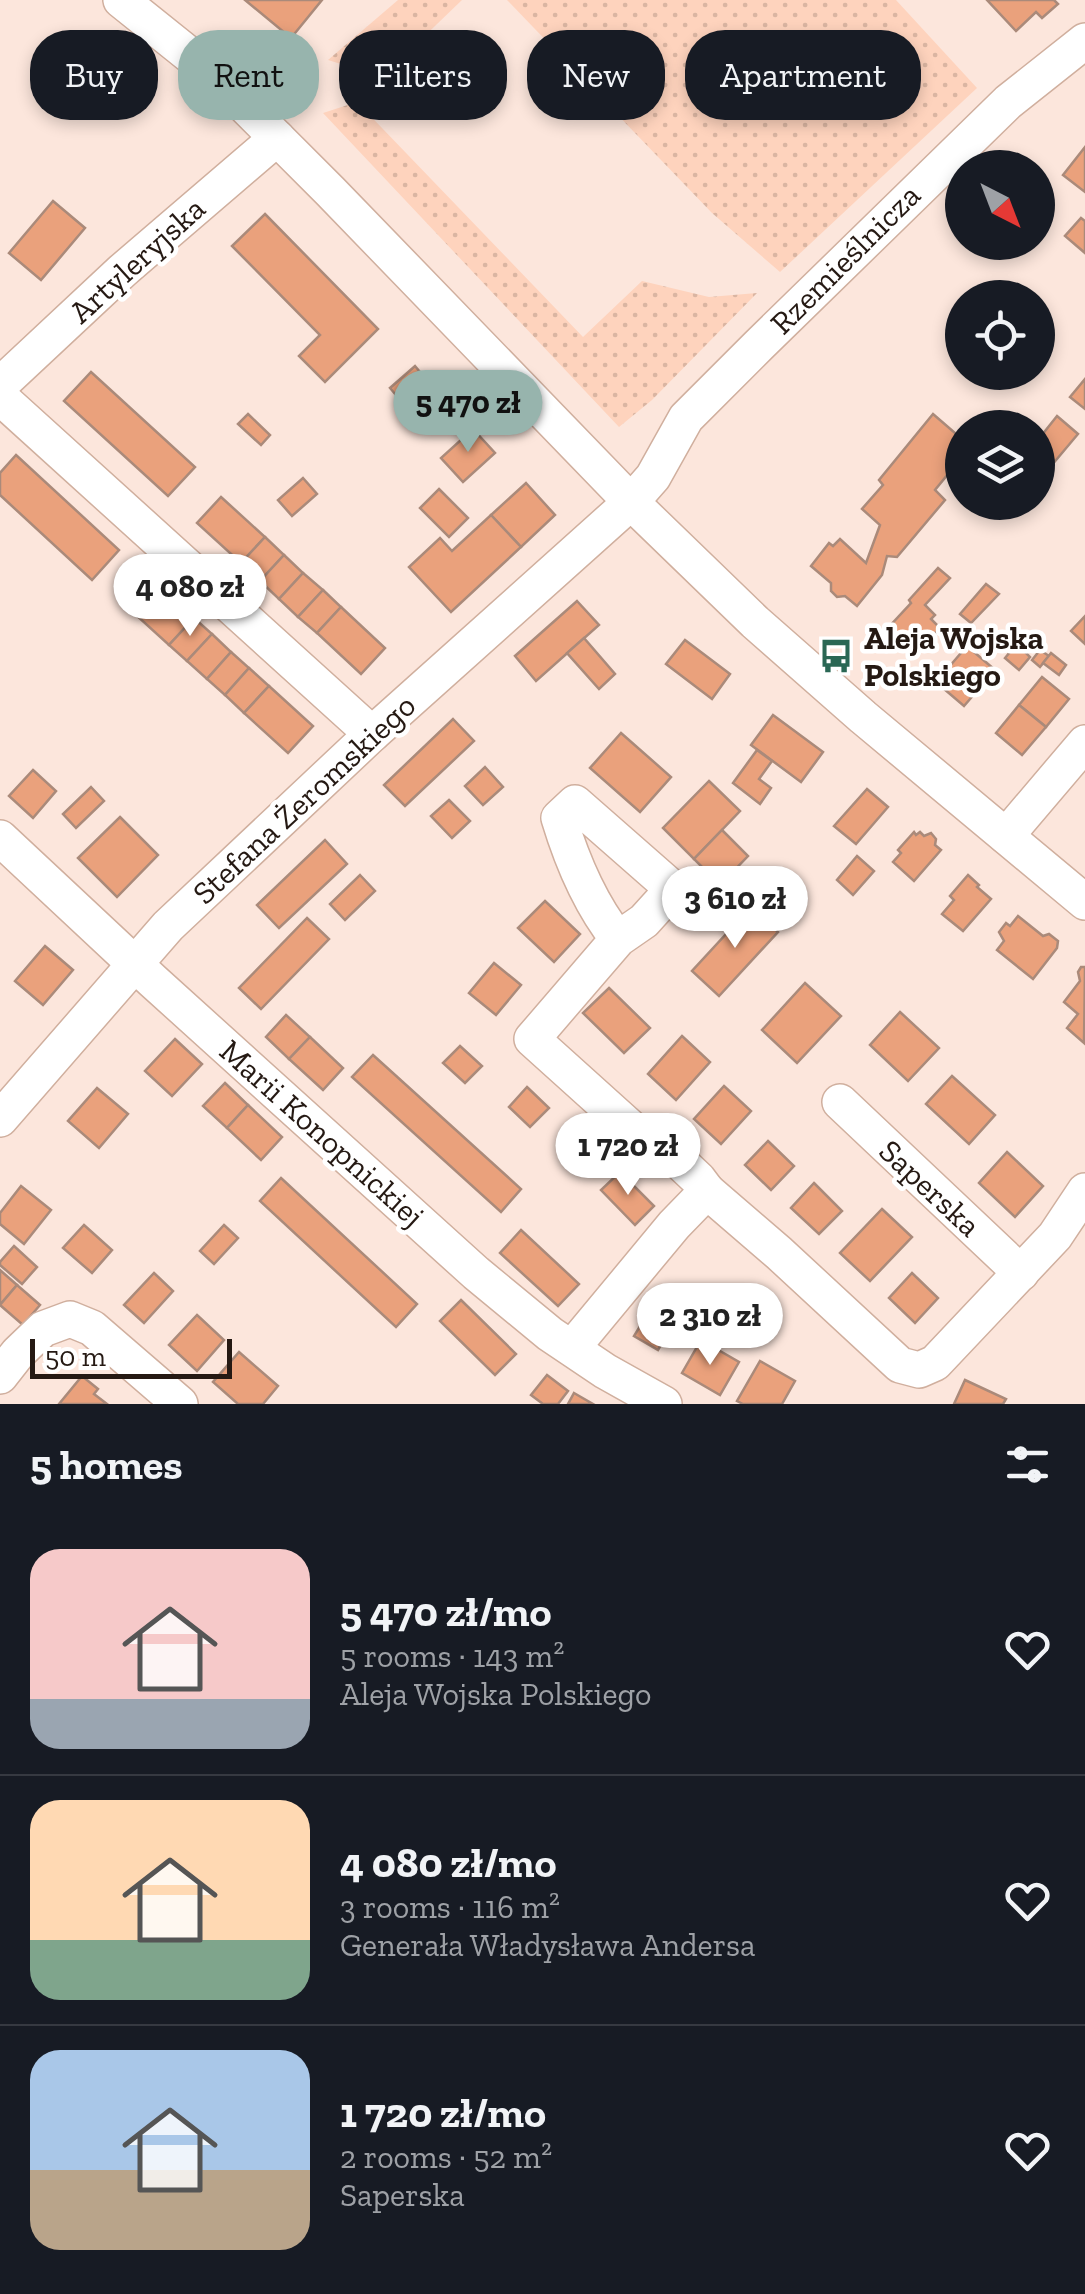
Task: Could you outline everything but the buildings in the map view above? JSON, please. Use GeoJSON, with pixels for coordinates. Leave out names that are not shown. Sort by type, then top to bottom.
{"type":"FeatureCollection","features":[{"type":"Feature","properties":{"kind":"street"},"geometry":{"type":"LineString","coordinates":[[121,0],[212,74],[631,502],[778,643],[1085,902]]}},
{"type":"Feature","properties":{"kind":"street","name":"Rzemieślnicza"},"geometry":{"type":"LineString","coordinates":[[631,502],[653,477],[686,418],[758,344],[1008,102],[1085,40]]}},
{"type":"Feature","properties":{"kind":"street","name":"Artyleryjska"},"geometry":{"type":"LineString","coordinates":[[0,385],[122,271],[277,138]]}},
{"type":"Feature","properties":{"kind":"street"},"geometry":{"type":"LineString","coordinates":[[0,397],[372,734]]}},
{"type":"Feature","properties":{"kind":"street","name":"Stefana Żeromskiego"},"geometry":{"type":"LineString","coordinates":[[0,1119],[168,926],[372,734],[631,502]]}},
{"type":"Feature","properties":{"kind":"street"},"geometry":{"type":"LineString","coordinates":[[1006,836],[1085,744]]}},
{"type":"Feature","properties":{"kind":"street","name":"Marii Konopnickiej"},"geometry":{"type":"LineString","coordinates":[[0,838],[476,1273],[550,1334],[651,1401]]}},
{"type":"Feature","properties":{"kind":"street"},"geometry":{"type":"LineString","coordinates":[[618,939],[532,1039],[633,1130],[662,1145],[707,1191],[780,1252],[900,1365],[919,1370],[936,1364],[1055,1236],[1085,1191]]}},
{"type":"Feature","properties":{"kind":"street","name":"Saperska"},"geometry":{"type":"LineString","coordinates":[[840,1102],[1021,1273]]}},
{"type":"Feature","properties":{"kind":"street"},"geometry":{"type":"LineString","coordinates":[[572,1348],[662,1238],[707,1191]]}},
{"type":"Feature","properties":{"kind":"street"},"geometry":{"type":"LineString","coordinates":[[0,1376],[44,1329],[70,1319],[92,1328],[180,1404]]}},
{"type":"Feature","properties":{"kind":"shaded area"},"geometry":{"type":"Polygon","coordinates":[[[398,0],[462,0],[431,30],[363,30],[398,0]]]}},
{"type":"Feature","properties":{"kind":"shaded area"},"geometry":{"type":"Polygon","coordinates":[[[507,0],[896,0],[977,88],[780,272],[712,213],[622,120],[665,120],[665,30],[536,30],[507,0]]]}},
{"type":"Feature","properties":{"kind":"shaded area"},"geometry":{"type":"Polygon","coordinates":[[[339,51],[339,63],[328,60],[339,51]]]}},
{"type":"Feature","properties":{"kind":"shaded area"},"geometry":{"type":"Polygon","coordinates":[[[339,108],[339,120],[374,120],[583,337],[642,281],[709,297],[757,293],[652,400],[619,427],[323,113],[339,108]]]}},
{"type":"Feature","properties":{"kind":"place","name":"Aleja Wojska Polskiego"},"geometry":{"type":"Point","coordinates":[836,656]}}]}
